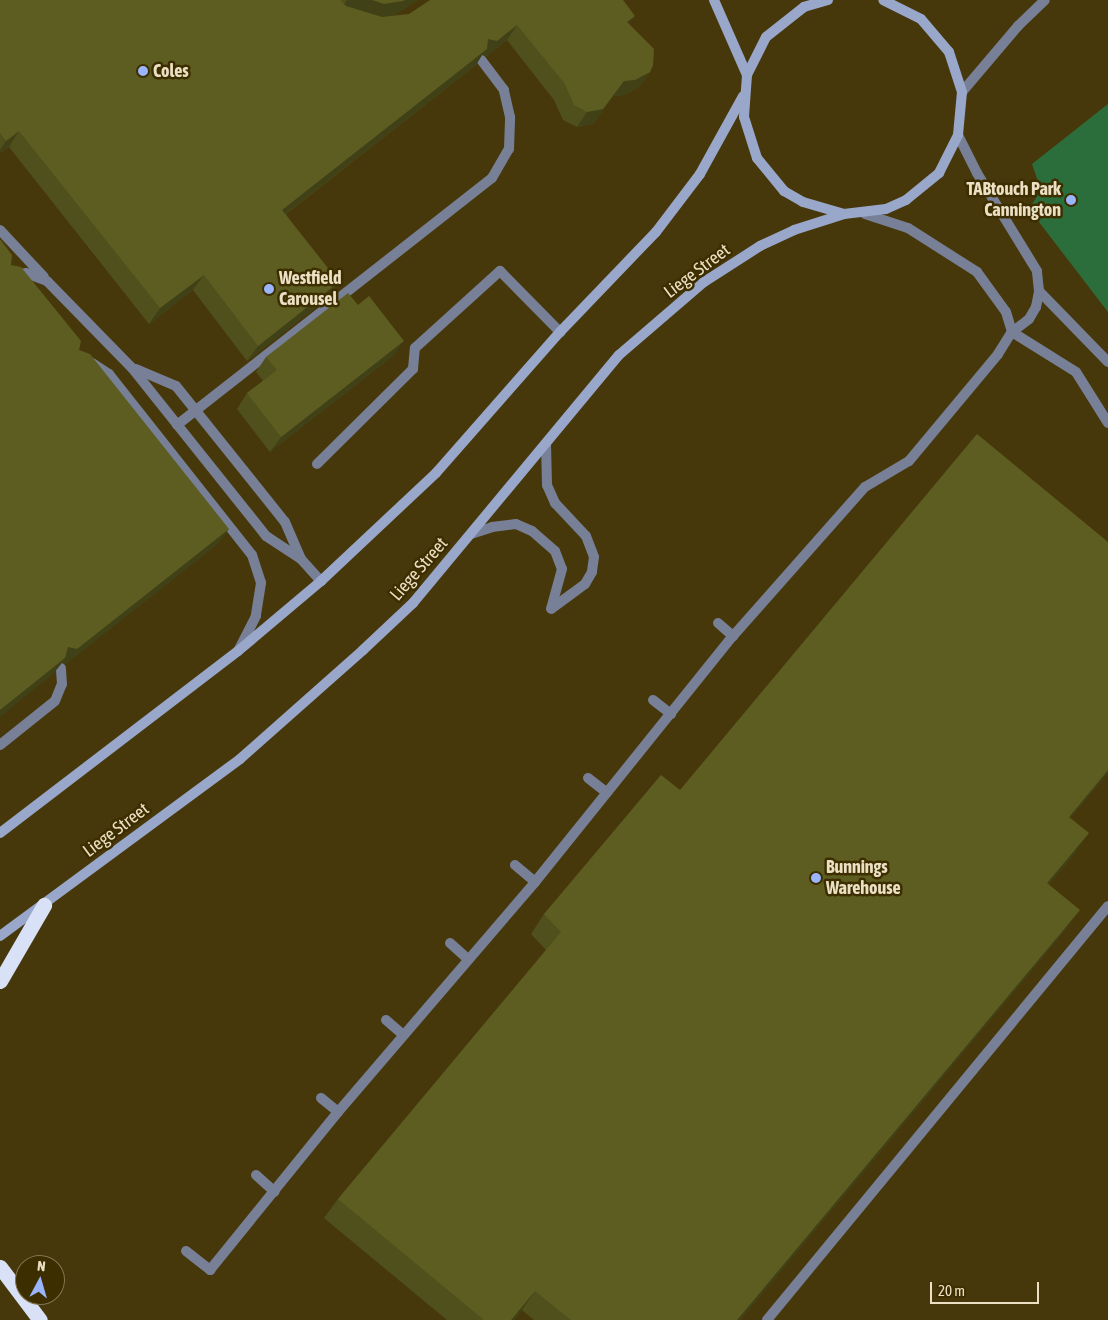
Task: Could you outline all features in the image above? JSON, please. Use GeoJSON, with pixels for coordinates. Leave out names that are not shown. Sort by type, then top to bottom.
{"type":"FeatureCollection","features":[{"type":"Feature","properties":{"kind":"highway"},"geometry":{"type":"LineString","coordinates":[[0,981],[44,905]]}},
{"type":"Feature","properties":{"kind":"highway"},"geometry":{"type":"LineString","coordinates":[[0,1267],[40,1320]]}},
{"type":"Feature","properties":{"kind":"street"},"geometry":{"type":"LineString","coordinates":[[714,0],[747,76]]}},
{"type":"Feature","properties":{"kind":"street"},"geometry":{"type":"LineString","coordinates":[[828,0],[804,7],[781,22],[766,37],[747,76],[744,96],[748,138],[769,176],[803,202],[844,214],[865,214],[893,206],[924,188],[939,173],[958,135],[962,92],[949,52],[936,34],[903,7],[883,0]]}},
{"type":"Feature","properties":{"kind":"street"},"geometry":{"type":"LineString","coordinates":[[962,92],[1018,26],[1045,0]]}},
{"type":"Feature","properties":{"kind":"street"},"geometry":{"type":"LineString","coordinates":[[177,425],[492,178],[509,150],[510,117],[504,90],[481,60]]}},
{"type":"Feature","properties":{"kind":"street"},"geometry":{"type":"LineString","coordinates":[[0,834],[238,651],[321,582],[436,473],[560,332],[656,232],[700,174],[744,96]]}},
{"type":"Feature","properties":{"kind":"street"},"geometry":{"type":"LineString","coordinates":[[186,1250],[210,1270],[338,1112],[535,882],[733,636],[865,488],[909,460],[998,354],[1012,332],[1029,320],[1036,308],[1038,291],[1033,263],[977,172],[958,135]]}},
{"type":"Feature","properties":{"kind":"street","name":"Liege Street"},"geometry":{"type":"LineString","coordinates":[[0,936],[240,759],[290,716],[413,603],[620,355],[704,282],[769,242],[794,230],[844,214]]}},
{"type":"Feature","properties":{"kind":"street"},"geometry":{"type":"LineString","coordinates":[[865,214],[908,228],[978,272],[1006,312],[1012,332],[1076,372],[1108,423]]}},
{"type":"Feature","properties":{"kind":"street"},"geometry":{"type":"LineString","coordinates":[[0,230],[132,368],[266,536],[300,559],[321,582]]}},
{"type":"Feature","properties":{"kind":"street"},"geometry":{"type":"LineString","coordinates":[[317,464],[413,369],[415,348],[500,270],[560,332]]}},
{"type":"Feature","properties":{"kind":"street"},"geometry":{"type":"LineString","coordinates":[[5,276],[26,273],[47,281]]}},
{"type":"Feature","properties":{"kind":"street"},"geometry":{"type":"LineString","coordinates":[[1038,291],[1108,362]]}},
{"type":"Feature","properties":{"kind":"street"},"geometry":{"type":"LineString","coordinates":[[82,363],[96,363],[109,374],[252,555],[261,583],[256,616],[238,651]]}},
{"type":"Feature","properties":{"kind":"street"},"geometry":{"type":"LineString","coordinates":[[132,368],[176,386],[285,522],[300,559]]}},
{"type":"Feature","properties":{"kind":"street"},"geometry":{"type":"LineString","coordinates":[[471,534],[492,527],[516,524],[532,531],[555,552],[562,568],[551,609],[585,584],[592,572],[592,547],[579,526],[555,503],[547,485],[546,444]]}},
{"type":"Feature","properties":{"kind":"street"},"geometry":{"type":"LineString","coordinates":[[718,623],[733,636]]}},
{"type":"Feature","properties":{"kind":"street"},"geometry":{"type":"LineString","coordinates":[[0,745],[55,701],[62,684],[61,668]]}},
{"type":"Feature","properties":{"kind":"street"},"geometry":{"type":"LineString","coordinates":[[652,700],[671,714]]}},
{"type":"Feature","properties":{"kind":"street"},"geometry":{"type":"LineString","coordinates":[[588,778],[606,793]]}},
{"type":"Feature","properties":{"kind":"street"},"geometry":{"type":"LineString","coordinates":[[515,865],[535,882]]}},
{"type":"Feature","properties":{"kind":"street"},"geometry":{"type":"LineString","coordinates":[[767,1320],[1108,906]]}},
{"type":"Feature","properties":{"kind":"street"},"geometry":{"type":"LineString","coordinates":[[450,943],[468,959]]}},
{"type":"Feature","properties":{"kind":"street"},"geometry":{"type":"LineString","coordinates":[[386,1020],[403,1035]]}},
{"type":"Feature","properties":{"kind":"street"},"geometry":{"type":"LineString","coordinates":[[320,1098],[338,1112]]}},
{"type":"Feature","properties":{"kind":"street"},"geometry":{"type":"LineString","coordinates":[[256,1175],[275,1192]]}},
{"type":"Feature","properties":{"kind":"green space","name":"TABtouch Park Cannington"},"geometry":{"type":"Polygon","coordinates":[[[1108,104],[1108,312],[1029,209],[1041,190],[1032,164],[1108,104]]]}},
{"type":"Feature","properties":{"kind":"building"},"geometry":{"type":"Polygon","coordinates":[[[0,0],[340,0],[346,6],[382,17],[409,14],[430,0],[623,0],[635,16],[627,22],[654,49],[653,65],[650,72],[635,80],[624,81],[603,109],[587,112],[574,105],[565,84],[517,25],[497,41],[488,39],[487,49],[282,210],[339,282],[258,346],[204,275],[160,308],[19,131],[6,141],[0,133],[0,0]]]}},
{"type":"Feature","properties":{"kind":"building"},"geometry":{"type":"Polygon","coordinates":[[[372,0],[405,0],[384,4],[372,0]]]}},
{"type":"Feature","properties":{"kind":"building"},"geometry":{"type":"Polygon","coordinates":[[[0,239],[12,255],[11,265],[21,267],[81,341],[79,350],[90,354],[229,529],[77,649],[68,647],[65,658],[0,710],[0,239]]]}},
{"type":"Feature","properties":{"kind":"building"},"geometry":{"type":"Polygon","coordinates":[[[348,293],[358,305],[369,296],[404,341],[281,437],[247,393],[277,370],[266,357],[348,293]]]}},
{"type":"Feature","properties":{"kind":"building","name":"Bunnings Warehouse"},"geometry":{"type":"Polygon","coordinates":[[[977,434],[1108,542],[1108,770],[1069,817],[1089,833],[1047,883],[1080,910],[737,1320],[571,1320],[535,1291],[511,1320],[484,1320],[338,1199],[561,932],[544,914],[661,775],[680,790],[977,434]]]}},
{"type":"Feature","properties":{"kind":"place","name":"Coles"},"geometry":{"type":"Point","coordinates":[143,71]}},
{"type":"Feature","properties":{"kind":"place","name":"TABtouch Park Cannington"},"geometry":{"type":"Point","coordinates":[1071,200]}},
{"type":"Feature","properties":{"kind":"place","name":"Westfield Carousel"},"geometry":{"type":"Point","coordinates":[269,289]}},
{"type":"Feature","properties":{"kind":"place","name":"Bunnings Warehouse"},"geometry":{"type":"Point","coordinates":[816,878]}}]}
